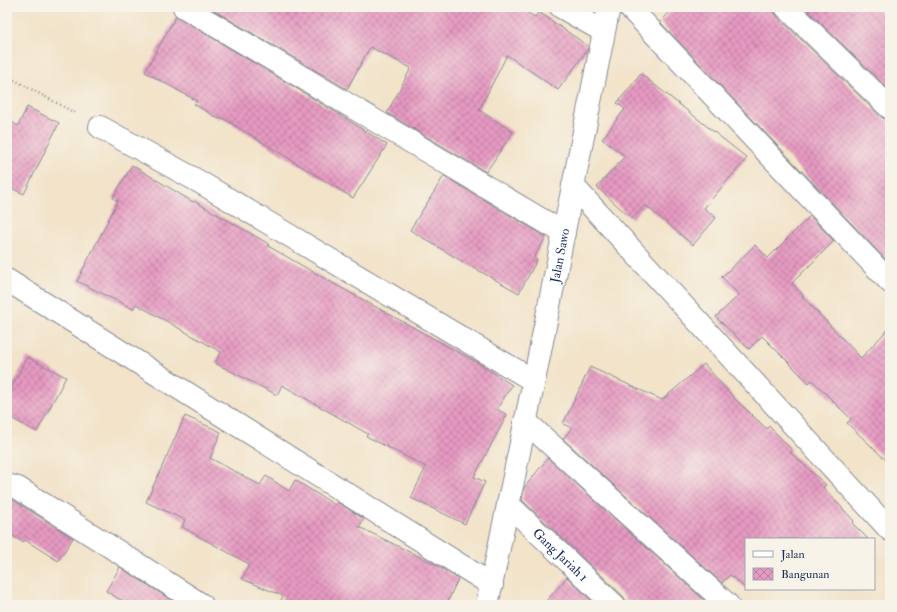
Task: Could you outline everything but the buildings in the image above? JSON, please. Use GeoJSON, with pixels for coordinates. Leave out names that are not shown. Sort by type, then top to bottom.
{"type":"FeatureCollection","features":[{"type":"Feature","properties":{"kind":"street"},"geometry":{"type":"LineString","coordinates":[[184,7],[564,232]]}},
{"type":"Feature","properties":{"kind":"street"},"geometry":{"type":"LineString","coordinates":[[561,7],[603,31]]}},
{"type":"Feature","properties":{"kind":"street","name":"Jalan Sawo"},"geometry":{"type":"LineString","coordinates":[[490,595],[609,7]]}},
{"type":"Feature","properties":{"kind":"street"},"geometry":{"type":"LineString","coordinates":[[629,7],[890,282]]}},
{"type":"Feature","properties":{"kind":"street"},"geometry":{"type":"LineString","coordinates":[[786,7],[890,108]]}},
{"type":"Feature","properties":{"kind":"street"},"geometry":{"type":"LineString","coordinates":[[100,127],[198,181],[534,381]]}},
{"type":"Feature","properties":{"kind":"street"},"geometry":{"type":"LineString","coordinates":[[573,186],[890,530]]}},
{"type":"Feature","properties":{"kind":"street"},"geometry":{"type":"LineString","coordinates":[[7,280],[490,595]]}},
{"type":"Feature","properties":{"kind":"street"},"geometry":{"type":"LineString","coordinates":[[525,421],[728,605]]}},
{"type":"Feature","properties":{"kind":"street"},"geometry":{"type":"LineString","coordinates":[[7,487],[11,486],[18,488],[202,605]]}},
{"type":"Feature","properties":{"kind":"street","name":"Gang Jariah 1"},"geometry":{"type":"LineString","coordinates":[[508,504],[614,605]]}},
{"type":"Feature","properties":{"kind":"path"},"geometry":{"type":"LineString","coordinates":[[7,76],[100,127]]}}]}
